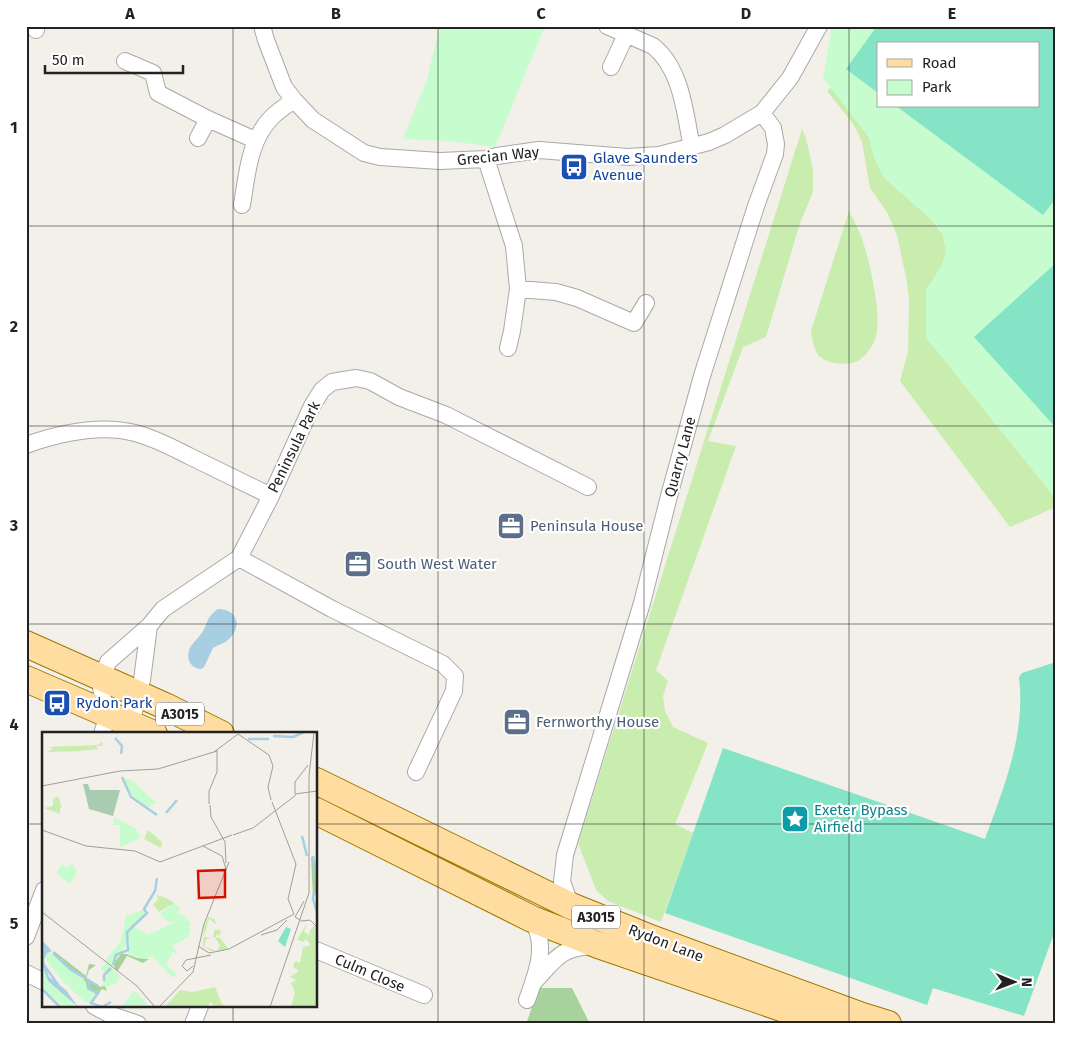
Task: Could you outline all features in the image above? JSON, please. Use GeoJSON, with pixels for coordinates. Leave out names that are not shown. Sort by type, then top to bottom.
{"type":"FeatureCollection","features":[{"type":"Feature","properties":{"kind":"main road","name":"A3015"},"geometry":{"type":"LineString","coordinates":[[26,644],[139,694],[217,732]]}},
{"type":"Feature","properties":{"kind":"main road"},"geometry":{"type":"LineString","coordinates":[[26,679],[125,728]]}},
{"type":"Feature","properties":{"kind":"main road","name":"Rydon Lane"},"geometry":{"type":"LineString","coordinates":[[318,782],[571,906],[662,942],[888,1024]]}},
{"type":"Feature","properties":{"kind":"main road","name":"Rydon Lane"},"geometry":{"type":"LineString","coordinates":[[318,812],[532,918],[598,945],[828,1024]]}},
{"type":"Feature","properties":{"kind":"street","name":"Grecian Way"},"geometry":{"type":"LineString","coordinates":[[262,26],[276,68],[284,86],[294,100],[314,120],[364,153],[380,157],[440,161],[486,159],[516,152],[539,150],[628,157],[659,155],[692,148],[725,135],[762,113]]}},
{"type":"Feature","properties":{"kind":"street"},"geometry":{"type":"LineString","coordinates":[[607,26],[652,46],[659,51],[671,68],[679,91],[692,148]]}},
{"type":"Feature","properties":{"kind":"street"},"geometry":{"type":"LineString","coordinates":[[762,113],[790,78],[819,26]]}},
{"type":"Feature","properties":{"kind":"street"},"geometry":{"type":"LineString","coordinates":[[611,67],[626,35]]}},
{"type":"Feature","properties":{"kind":"street"},"geometry":{"type":"LineString","coordinates":[[125,61],[153,73],[158,93],[208,119],[255,140]]}},
{"type":"Feature","properties":{"kind":"street"},"geometry":{"type":"LineString","coordinates":[[242,205],[255,140],[272,117],[294,100]]}},
{"type":"Feature","properties":{"kind":"street","name":"Quarry Lane"},"geometry":{"type":"LineString","coordinates":[[571,906],[562,882],[565,855],[642,603],[702,376],[756,206],[775,154],[776,144],[773,128],[762,113]]}},
{"type":"Feature","properties":{"kind":"street"},"geometry":{"type":"LineString","coordinates":[[198,138],[208,119]]}},
{"type":"Feature","properties":{"kind":"street"},"geometry":{"type":"LineString","coordinates":[[486,159],[514,246],[518,289],[508,348]]}},
{"type":"Feature","properties":{"kind":"street"},"geometry":{"type":"LineString","coordinates":[[518,289],[556,292],[577,298],[631,330],[646,303]]}},
{"type":"Feature","properties":{"kind":"street","name":"Peninsula Park"},"geometry":{"type":"LineString","coordinates":[[102,678],[108,662],[149,626],[163,609],[239,558],[312,406],[322,390],[332,382],[356,378],[370,381],[399,396],[446,415],[588,487]]}},
{"type":"Feature","properties":{"kind":"street"},"geometry":{"type":"LineString","coordinates":[[26,445],[77,431],[133,432],[155,439],[270,496]]}},
{"type":"Feature","properties":{"kind":"street"},"geometry":{"type":"LineString","coordinates":[[239,558],[332,609],[443,664],[455,676],[454,691],[416,772]]}},
{"type":"Feature","properties":{"kind":"street"},"geometry":{"type":"LineString","coordinates":[[102,678],[104,705],[125,728],[139,694],[149,626]]}},
{"type":"Feature","properties":{"kind":"street"},"geometry":{"type":"LineString","coordinates":[[26,937],[42,894]]}},
{"type":"Feature","properties":{"kind":"street"},"geometry":{"type":"LineString","coordinates":[[527,1000],[534,982],[541,939],[532,918]]}},
{"type":"Feature","properties":{"kind":"street"},"geometry":{"type":"LineString","coordinates":[[534,982],[562,953],[578,947],[598,945]]}},
{"type":"Feature","properties":{"kind":"street","name":"Culm Close"},"geometry":{"type":"LineString","coordinates":[[318,951],[424,996]]}},
{"type":"Feature","properties":{"kind":"street"},"geometry":{"type":"LineString","coordinates":[[26,973],[42,981]]}},
{"type":"Feature","properties":{"kind":"street"},"geometry":{"type":"LineString","coordinates":[[98,1008],[138,1024]]}},
{"type":"Feature","properties":{"kind":"street"},"geometry":{"type":"LineString","coordinates":[[194,1024],[199,1008]]}},
{"type":"Feature","properties":{"kind":"green space"},"geometry":{"type":"Polygon","coordinates":[[[440,26],[545,26],[495,147],[449,141],[403,139],[427,80],[440,26]]]}},
{"type":"Feature","properties":{"kind":"green space"},"geometry":{"type":"Polygon","coordinates":[[[832,26],[1056,26],[1056,499],[926,337],[926,290],[942,265],[946,251],[943,235],[936,224],[884,178],[874,158],[868,135],[823,78],[832,26]]]}},
{"type":"Feature","properties":{"kind":"green space"},"geometry":{"type":"Polygon","coordinates":[[[877,26],[1056,26],[1056,198],[1043,215],[899,108],[1040,108],[1040,42],[877,42],[877,92],[846,69],[877,26]]]}},
{"type":"Feature","properties":{"kind":"green space"},"geometry":{"type":"Polygon","coordinates":[[[831,87],[943,235],[946,251],[942,266],[926,290],[926,337],[1056,499],[1056,507],[1010,527],[900,381],[908,352],[909,300],[897,235],[887,212],[870,188],[862,142],[854,125],[827,91],[831,87]]]}},
{"type":"Feature","properties":{"kind":"green space"},"geometry":{"type":"Polygon","coordinates":[[[802,129],[806,138],[813,170],[813,192],[800,223],[766,337],[743,347],[708,441],[736,446],[656,670],[668,681],[663,696],[665,711],[673,727],[708,743],[675,824],[693,833],[661,922],[608,901],[596,890],[578,843],[802,129]]]}},
{"type":"Feature","properties":{"kind":"green space"},"geometry":{"type":"Polygon","coordinates":[[[849,211],[860,234],[869,263],[877,305],[877,330],[872,345],[864,356],[855,362],[839,364],[823,359],[817,354],[811,331],[849,211]]]}},
{"type":"Feature","properties":{"kind":"green space"},"geometry":{"type":"Polygon","coordinates":[[[1056,263],[1056,428],[974,337],[1056,263]]]}},
{"type":"Feature","properties":{"kind":"green space"},"geometry":{"type":"Polygon","coordinates":[[[1056,662],[1056,928],[1024,1016],[933,988],[927,1005],[665,913],[723,748],[985,839],[1012,760],[1019,719],[1019,677],[1022,673],[1056,662]]]}},
{"type":"Feature","properties":{"kind":"green space"},"geometry":{"type":"Polygon","coordinates":[[[539,988],[572,988],[590,1024],[526,1024],[539,988]]]}},
{"type":"Feature","properties":{"kind":"water"},"geometry":{"type":"Polygon","coordinates":[[[218,609],[233,615],[237,623],[236,628],[228,640],[213,648],[204,667],[201,669],[197,668],[189,661],[189,650],[200,636],[211,615],[218,609]]]}},
{"type":"Feature","properties":{"kind":"place","name":"Glave Saunders Avenue"},"geometry":{"type":"Point","coordinates":[574,167]}},
{"type":"Feature","properties":{"kind":"place","name":"Peninsula House"},"geometry":{"type":"Point","coordinates":[511,526]}},
{"type":"Feature","properties":{"kind":"place","name":"South West Water"},"geometry":{"type":"Point","coordinates":[358,564]}},
{"type":"Feature","properties":{"kind":"place","name":"Rydon Park"},"geometry":{"type":"Point","coordinates":[57,703]}},
{"type":"Feature","properties":{"kind":"place","name":"Fernworthy House"},"geometry":{"type":"Point","coordinates":[517,722]}},
{"type":"Feature","properties":{"kind":"place","name":"Exeter Bypass Airfield"},"geometry":{"type":"Point","coordinates":[795,819]}}]}
